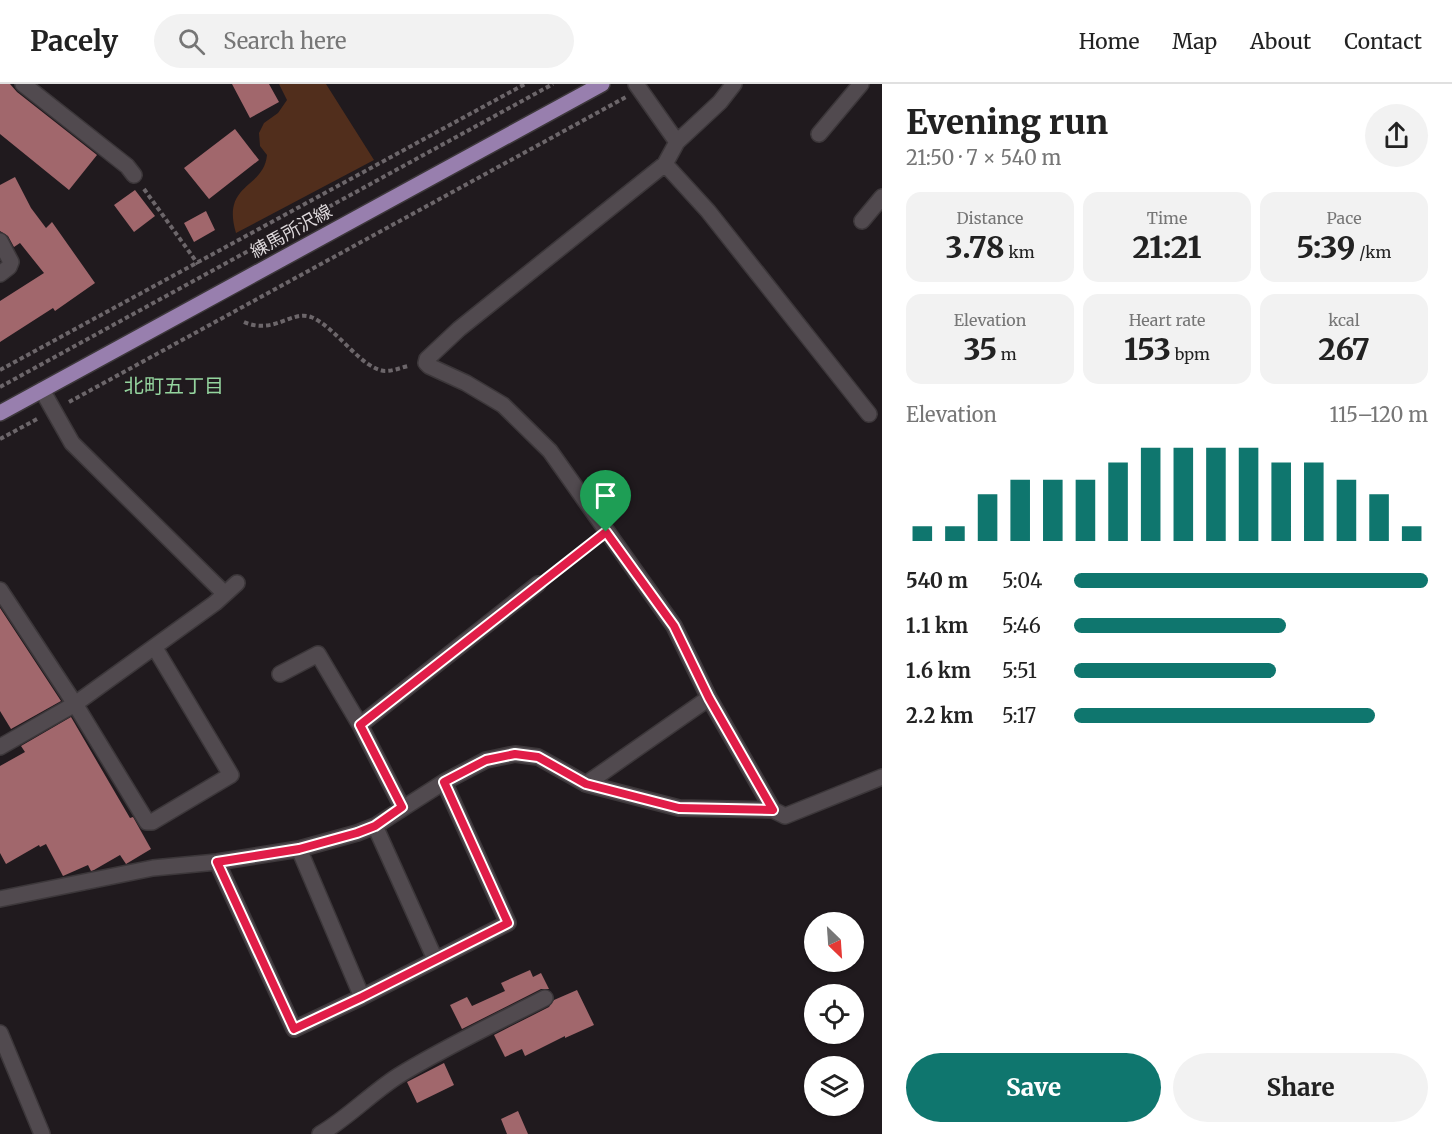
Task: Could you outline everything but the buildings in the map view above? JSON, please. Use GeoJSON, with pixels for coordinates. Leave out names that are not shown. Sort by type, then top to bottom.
{"type":"FeatureCollection","features":[{"type":"Feature","properties":{"kind":"main road","name":"練馬所沢線"},"geometry":{"type":"LineString","coordinates":[[0,413],[602,84]]}},
{"type":"Feature","properties":{"kind":"street"},"geometry":{"type":"LineString","coordinates":[[23,84],[118,159],[134,175]]}},
{"type":"Feature","properties":{"kind":"street"},"geometry":{"type":"LineString","coordinates":[[734,84],[720,102],[677,142],[665,164],[459,329],[426,363],[503,405],[550,451],[674,626],[709,698],[773,810]]}},
{"type":"Feature","properties":{"kind":"street"},"geometry":{"type":"LineString","coordinates":[[819,134],[861,84]]}},
{"type":"Feature","properties":{"kind":"street"},"geometry":{"type":"LineString","coordinates":[[638,87],[677,142]]}},
{"type":"Feature","properties":{"kind":"street"},"geometry":{"type":"LineString","coordinates":[[665,164],[708,211],[869,414]]}},
{"type":"Feature","properties":{"kind":"street"},"geometry":{"type":"LineString","coordinates":[[862,221],[882,197]]}},
{"type":"Feature","properties":{"kind":"street"},"geometry":{"type":"LineString","coordinates":[[0,241],[12,262],[0,274]]}},
{"type":"Feature","properties":{"kind":"street"},"geometry":{"type":"LineString","coordinates":[[42,390],[72,443],[79,451],[225,594]]}},
{"type":"Feature","properties":{"kind":"street"},"geometry":{"type":"LineString","coordinates":[[0,747],[75,704],[155,648],[237,583]]}},
{"type":"Feature","properties":{"kind":"street"},"geometry":{"type":"LineString","coordinates":[[360,725],[538,584]]}},
{"type":"Feature","properties":{"kind":"street"},"geometry":{"type":"LineString","coordinates":[[0,590],[75,704],[147,822],[152,822],[231,775],[155,648]]}},
{"type":"Feature","properties":{"kind":"street"},"geometry":{"type":"LineString","coordinates":[[280,674],[318,654],[360,725],[402,807]]}},
{"type":"Feature","properties":{"kind":"street"},"geometry":{"type":"LineString","coordinates":[[586,784],[709,698]]}},
{"type":"Feature","properties":{"kind":"street"},"geometry":{"type":"LineString","coordinates":[[0,899],[153,868],[217,862],[299,849],[357,833],[375,826],[444,782],[486,760],[515,754],[538,757],[586,784],[679,808],[773,810],[785,816],[882,777]]}},
{"type":"Feature","properties":{"kind":"street"},"geometry":{"type":"LineString","coordinates":[[217,862],[294,1029],[508,923],[444,782]]}},
{"type":"Feature","properties":{"kind":"street"},"geometry":{"type":"LineString","coordinates":[[375,826],[435,959]]}},
{"type":"Feature","properties":{"kind":"street"},"geometry":{"type":"LineString","coordinates":[[299,849],[362,997]]}},
{"type":"Feature","properties":{"kind":"street"},"geometry":{"type":"LineString","coordinates":[[320,1134],[398,1076],[545,998]]}},
{"type":"Feature","properties":{"kind":"street"},"geometry":{"type":"LineString","coordinates":[[0,1033],[42,1134]]}},
{"type":"Feature","properties":{"kind":"path"},"geometry":{"type":"LineString","coordinates":[[0,370],[525,84]]}},
{"type":"Feature","properties":{"kind":"path"},"geometry":{"type":"LineString","coordinates":[[0,387],[553,84]]}},
{"type":"Feature","properties":{"kind":"path"},"geometry":{"type":"LineString","coordinates":[[0,440],[638,87]]}},
{"type":"Feature","properties":{"kind":"path"},"geometry":{"type":"LineString","coordinates":[[134,175],[198,264]]}},
{"type":"Feature","properties":{"kind":"path"},"geometry":{"type":"LineString","coordinates":[[244,322],[256,327],[274,326],[289,319],[308,316],[323,323],[371,365],[382,370],[392,371],[426,363]]}},
{"type":"Feature","properties":{"kind":"path"},"geometry":{"type":"LineString","coordinates":[[538,584],[606,532]]}},
{"type":"Feature","properties":{"kind":"shaded area"},"geometry":{"type":"Polygon","coordinates":[[[279,84],[326,84],[374,160],[236,233],[233,217],[234,204],[238,195],[259,174],[267,155],[260,146],[259,133],[264,123],[278,113],[287,100],[279,84]]]}},
{"type":"Feature","properties":{"kind":"district","name":"北町五丁目"},"geometry":{"type":"Point","coordinates":[174,385]}},
{"type":"Feature","properties":{"kind":"route"},"geometry":{"type":"LineString","coordinates":[[606,532],[674,626],[709,698],[773,810],[679,808],[586,784],[538,757],[515,754],[486,760],[444,782],[508,923],[294,1029],[217,862],[299,849],[357,833],[375,826],[402,807],[360,725],[606,532]]}}]}
